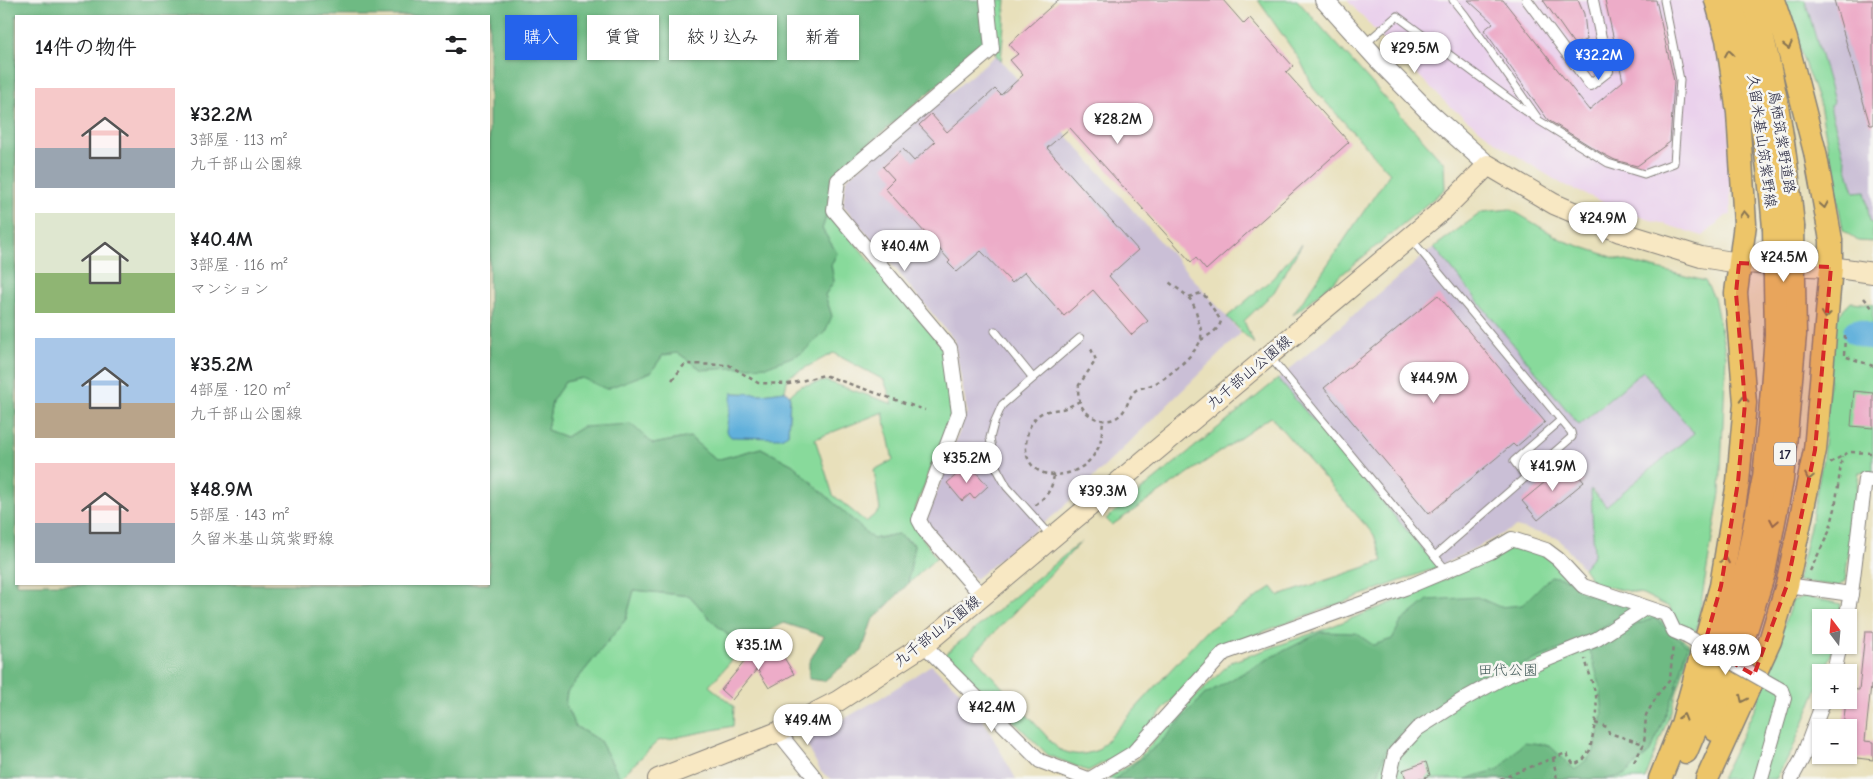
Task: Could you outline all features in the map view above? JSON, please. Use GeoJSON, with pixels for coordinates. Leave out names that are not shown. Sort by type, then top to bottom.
{"type":"FeatureCollection","features":[{"type":"Feature","properties":{"kind":"main road"},"geometry":{"type":"LineString","coordinates":[[1660,779],[1682,724],[1720,586],[1738,482],[1745,403],[1736,293],[1744,224],[1738,113],[1727,39],[1716,0]]}},
{"type":"Feature","properties":{"kind":"main road","name":"久留米基山筑紫野線"},"geometry":{"type":"LineString","coordinates":[[1694,779],[1720,717],[1764,573],[1782,480],[1786,334],[1784,227],[1770,171],[1748,46],[1735,0]]}},
{"type":"Feature","properties":{"kind":"main road","name":"鳥栖筑紫野道路"},"geometry":{"type":"LineString","coordinates":[[1753,0],[1765,43],[1788,172],[1784,227]]}},
{"type":"Feature","properties":{"kind":"main road"},"geometry":{"type":"LineString","coordinates":[[1706,779],[1797,586],[1815,450],[1831,267],[1831,240],[1815,152],[1786,39],[1773,0]]}},
{"type":"Feature","properties":{"kind":"main road","name":"九千部山公園線"},"geometry":{"type":"LineString","coordinates":[[658,779],[778,732],[838,701],[924,645],[1445,208],[1488,165]]}},
{"type":"Feature","properties":{"kind":"main road"},"geometry":{"type":"LineString","coordinates":[[1488,165],[1554,204],[1620,232],[1701,257],[1739,263],[1831,267],[1873,273]]}},
{"type":"Feature","properties":{"kind":"main road","name":"久留米基山筑紫野線"},"geometry":{"type":"LineString","coordinates":[[1675,779],[1702,714],[1746,568],[1764,477],[1786,334]]}},
{"type":"Feature","properties":{"kind":"street"},"geometry":{"type":"LineString","coordinates":[[982,596],[925,531],[919,520],[959,413],[950,348],[834,210],[838,180],[992,49],[987,0]]}},
{"type":"Feature","properties":{"kind":"street"},"geometry":{"type":"LineString","coordinates":[[1324,0],[1432,115],[1488,165]]}},
{"type":"Feature","properties":{"kind":"street"},"geometry":{"type":"LineString","coordinates":[[1527,0],[1590,85],[1608,71],[1593,0]]}},
{"type":"Feature","properties":{"kind":"street"},"geometry":{"type":"LineString","coordinates":[[1848,609],[1865,479],[1873,480]]}},
{"type":"Feature","properties":{"kind":"street"},"geometry":{"type":"LineString","coordinates":[[924,645],[1040,761],[1089,779],[1133,753],[1224,653],[1405,588],[1490,552],[1512,539],[1546,550],[1558,559],[1583,586],[1666,614],[1680,633],[1781,690],[1784,698],[1761,779]]}},
{"type":"Feature","properties":{"kind":"street"},"geometry":{"type":"LineString","coordinates":[[1797,586],[1851,594]]}},
{"type":"Feature","properties":{"kind":"street"},"geometry":{"type":"LineString","coordinates":[[1389,779],[1395,753],[1417,729],[1464,699],[1506,676],[1597,639],[1645,608]]}},
{"type":"Feature","properties":{"kind":"street"},"geometry":{"type":"LineString","coordinates":[[1791,779],[1802,759],[1821,709]]}},
{"type":"Feature","properties":{"kind":"street"},"geometry":{"type":"LineString","coordinates":[[778,732],[816,779]]}},
{"type":"Feature","properties":{"kind":"lane"},"geometry":{"type":"LineString","coordinates":[[1453,0],[1540,122]]}},
{"type":"Feature","properties":{"kind":"lane"},"geometry":{"type":"LineString","coordinates":[[1365,45],[1397,16],[1540,122],[1608,163],[1644,174],[1674,163],[1680,80],[1664,0]]}},
{"type":"Feature","properties":{"kind":"lane"},"geometry":{"type":"LineString","coordinates":[[1410,237],[1571,432],[1572,437],[1435,556]]}},
{"type":"Feature","properties":{"kind":"lane"},"geometry":{"type":"LineString","coordinates":[[996,331],[1033,378]]}},
{"type":"Feature","properties":{"kind":"lane"},"geometry":{"type":"LineString","coordinates":[[1052,537],[1007,487],[995,465],[990,438],[1002,405],[1080,338]]}},
{"type":"Feature","properties":{"kind":"lane"},"geometry":{"type":"LineString","coordinates":[[1269,356],[1447,571]]}},
{"type":"Feature","properties":{"kind":"lane"},"geometry":{"type":"LineString","coordinates":[[1526,477],[1514,461],[1561,420]]}},
{"type":"Feature","properties":{"kind":"path"},"geometry":{"type":"LineString","coordinates":[[1169,282],[1193,302],[1202,333],[1201,340]]}},
{"type":"Feature","properties":{"kind":"path"},"geometry":{"type":"LineString","coordinates":[[1091,349],[1096,360],[1078,385],[1077,390],[1080,401],[1089,416],[1103,420],[1121,415],[1133,393],[1156,383],[1168,374],[1193,352],[1201,340],[1221,324],[1206,296],[1201,294],[1189,298]]}},
{"type":"Feature","properties":{"kind":"path"},"geometry":{"type":"LineString","coordinates":[[1864,298],[1873,309]]}},
{"type":"Feature","properties":{"kind":"path"},"geometry":{"type":"LineString","coordinates":[[1845,331],[1844,356],[1873,366]]}},
{"type":"Feature","properties":{"kind":"path"},"geometry":{"type":"LineString","coordinates":[[672,380],[685,364],[729,365],[758,383],[789,384],[824,375],[925,410]]}},
{"type":"Feature","properties":{"kind":"path"},"geometry":{"type":"LineString","coordinates":[[1080,401],[1039,415],[1030,426],[1026,440],[1029,460],[1034,468],[1054,475],[1073,472],[1089,462],[1098,449],[1103,420]]}},
{"type":"Feature","properties":{"kind":"path"},"geometry":{"type":"LineString","coordinates":[[1825,466],[1848,452],[1873,453]]}},
{"type":"Feature","properties":{"kind":"path"},"geometry":{"type":"LineString","coordinates":[[1797,586],[1808,576],[1829,532],[1835,509],[1842,456]]}},
{"type":"Feature","properties":{"kind":"path"},"geometry":{"type":"LineString","coordinates":[[1028,511],[1048,494],[1052,487],[1054,475]]}},
{"type":"Feature","properties":{"kind":"path"},"geometry":{"type":"LineString","coordinates":[[1634,762],[1644,744],[1646,715],[1658,694],[1670,680],[1680,633]]}},
{"type":"Feature","properties":{"kind":"path"},"geometry":{"type":"LineString","coordinates":[[1500,779],[1566,753],[1574,765],[1583,760],[1590,750],[1597,713],[1596,695],[1582,646]]}},
{"type":"Feature","properties":{"kind":"path"},"geometry":{"type":"LineString","coordinates":[[1595,723],[1607,727],[1609,733],[1644,744]]}},
{"type":"Feature","properties":{"kind":"path"},"geometry":{"type":"LineString","coordinates":[[1553,758],[1557,779]]}},
{"type":"Feature","properties":{"kind":"highlighted area"},"geometry":{"type":"Polygon","coordinates":[[[1739,263],[1831,267],[1815,450],[1787,585],[1754,675],[1704,646],[1721,586],[1738,482],[1745,403],[1736,293],[1739,263]]]}},
{"type":"Feature","properties":{"kind":"shaded area"},"geometry":{"type":"Polygon","coordinates":[[[1347,0],[1705,0],[1729,109],[1731,215],[1726,216],[1703,236],[1628,213],[1562,184],[1504,148],[1448,105],[1390,47],[1347,0]]]}},
{"type":"Feature","properties":{"kind":"shaded area"},"geometry":{"type":"Polygon","coordinates":[[[1805,0],[1873,0],[1873,222],[1870,221],[1865,191],[1854,193],[1830,106],[1834,101],[1805,0]]]}},
{"type":"Feature","properties":{"kind":"shaded area"},"geometry":{"type":"Polygon","coordinates":[[[996,55],[1241,333],[1059,511],[975,579],[926,521],[967,411],[954,340],[843,205],[846,179],[996,55]]]}},
{"type":"Feature","properties":{"kind":"shaded area"},"geometry":{"type":"Polygon","coordinates":[[[1434,247],[1579,425],[1643,371],[1694,433],[1606,506],[1592,489],[1594,556],[1583,568],[1558,538],[1516,527],[1438,567],[1278,379],[1434,247]]]}},
{"type":"Feature","properties":{"kind":"shaded area"},"geometry":{"type":"Polygon","coordinates":[[[931,665],[974,704],[1016,779],[831,779],[821,772],[805,741],[879,699],[931,665]]]}},
{"type":"Feature","properties":{"kind":"green space"},"geometry":{"type":"Polygon","coordinates":[[[0,0],[981,0],[986,43],[832,176],[828,211],[822,229],[837,253],[831,265],[834,281],[825,295],[832,316],[825,332],[802,353],[768,366],[702,370],[678,353],[663,355],[651,372],[606,389],[582,378],[565,382],[552,401],[547,430],[566,437],[582,427],[631,424],[653,444],[690,437],[716,460],[761,448],[793,465],[873,539],[898,534],[914,545],[908,584],[872,621],[862,651],[824,681],[809,679],[809,662],[824,636],[784,623],[748,642],[730,637],[712,621],[690,596],[634,590],[626,619],[567,692],[565,704],[575,726],[600,741],[620,778],[0,779],[0,0]]]}},
{"type":"Feature","properties":{"kind":"green space"},"geometry":{"type":"Polygon","coordinates":[[[991,0],[1006,0],[1001,61],[996,55],[991,0]]]}},
{"type":"Feature","properties":{"kind":"green space"},"geometry":{"type":"Polygon","coordinates":[[[1258,0],[1297,0],[1444,163],[1445,189],[1293,315],[1390,173],[1314,89],[1300,60],[1258,0]]]}},
{"type":"Feature","properties":{"kind":"green space"},"geometry":{"type":"Polygon","coordinates":[[[1781,0],[1805,0],[1834,101],[1830,107],[1854,192],[1865,191],[1870,221],[1873,222],[1873,242],[1858,241],[1843,230],[1820,105],[1781,0]]]}},
{"type":"Feature","properties":{"kind":"green space"},"geometry":{"type":"Polygon","coordinates":[[[1510,209],[1564,241],[1618,259],[1705,281],[1714,297],[1726,355],[1720,493],[1696,632],[1679,625],[1669,607],[1643,594],[1594,584],[1583,568],[1594,555],[1591,489],[1606,506],[1694,433],[1643,371],[1579,425],[1434,247],[1482,212],[1510,209]]]}},
{"type":"Feature","properties":{"kind":"green space"},"geometry":{"type":"Polygon","coordinates":[[[828,211],[944,349],[951,415],[911,520],[936,558],[908,584],[914,544],[898,534],[873,539],[793,465],[761,448],[716,460],[690,437],[653,444],[582,427],[566,437],[547,430],[552,401],[565,382],[582,378],[651,372],[663,355],[678,353],[702,370],[832,316],[825,295],[834,281],[831,265],[837,253],[822,229],[828,211]],[[833,353],[788,377],[785,391],[762,394],[732,393],[788,434],[790,395],[800,386],[826,381],[893,404],[884,380],[833,353]],[[883,412],[815,439],[833,495],[866,522],[880,510],[874,470],[893,460],[883,412]]]}},
{"type":"Feature","properties":{"kind":"green space"},"geometry":{"type":"Polygon","coordinates":[[[1302,244],[1274,292],[1244,321],[1254,344],[1227,317],[1273,278],[1302,244]]]}},
{"type":"Feature","properties":{"kind":"green space"},"geometry":{"type":"Polygon","coordinates":[[[1851,302],[1873,304],[1873,473],[1859,472],[1845,581],[1839,586],[1797,581],[1812,518],[1823,456],[1834,320],[1851,302]]]}},
{"type":"Feature","properties":{"kind":"green space"},"geometry":{"type":"Polygon","coordinates":[[[1278,379],[1438,567],[1219,648],[1127,750],[1088,771],[1048,755],[945,654],[1082,541],[973,655],[1058,749],[1078,754],[1098,750],[1205,632],[1272,587],[1279,596],[1383,561],[1374,535],[1271,417],[1112,525],[1106,519],[1278,379]]]}},
{"type":"Feature","properties":{"kind":"green space","name":"田代公園"},"geometry":{"type":"Polygon","coordinates":[[[1511,546],[1545,554],[1583,591],[1652,615],[1666,624],[1691,646],[1672,708],[1645,779],[1107,779],[1137,760],[1175,717],[1231,662],[1330,627],[1411,595],[1492,558],[1511,546]]]}},
{"type":"Feature","properties":{"kind":"green space"},"geometry":{"type":"Polygon","coordinates":[[[1551,576],[1567,579],[1581,593],[1634,607],[1590,637],[1495,676],[1404,731],[1385,752],[1377,779],[1115,779],[1159,744],[1204,695],[1321,632],[1356,633],[1373,645],[1392,639],[1401,622],[1428,600],[1477,597],[1500,607],[1522,605],[1551,576]]]}},
{"type":"Feature","properties":{"kind":"green space"},"geometry":{"type":"Polygon","coordinates":[[[634,590],[690,596],[712,621],[730,637],[748,642],[709,686],[734,706],[733,726],[658,741],[620,778],[600,741],[575,726],[565,704],[567,692],[626,619],[634,590]]]}},
{"type":"Feature","properties":{"kind":"green space"},"geometry":{"type":"Polygon","coordinates":[[[1805,596],[1841,604],[1840,609],[1812,609],[1812,654],[1831,654],[1830,658],[1827,664],[1812,664],[1812,702],[1792,750],[1776,779],[1721,779],[1756,706],[1792,601],[1805,596]]]}},
{"type":"Feature","properties":{"kind":"green space"},"geometry":{"type":"Polygon","coordinates":[[[1654,618],[1688,646],[1675,692],[1651,751],[1624,775],[1607,779],[1466,779],[1499,769],[1524,742],[1549,745],[1575,770],[1593,754],[1603,715],[1600,685],[1589,648],[1654,618]]]}},
{"type":"Feature","properties":{"kind":"water"},"geometry":{"type":"Polygon","coordinates":[[[785,391],[790,395],[788,434],[781,438],[731,437],[726,431],[732,393],[762,394],[785,391]]]}},
{"type":"Feature","properties":{"kind":"building"},"geometry":{"type":"Polygon","coordinates":[[[1058,0],[1223,0],[1244,24],[1250,18],[1293,66],[1286,72],[1349,142],[1206,270],[1196,258],[1191,262],[1070,128],[1047,148],[1138,250],[1109,276],[1148,321],[1132,335],[1093,290],[1064,316],[1025,272],[1012,283],[981,251],[957,272],[948,263],[950,261],[885,188],[894,179],[883,167],[903,149],[914,161],[935,142],[919,125],[931,114],[947,132],[995,89],[1001,95],[1023,75],[1010,60],[1018,54],[1009,44],[1058,0]]]}},
{"type":"Feature","properties":{"kind":"building"},"geometry":{"type":"Polygon","coordinates":[[[1468,0],[1503,0],[1589,110],[1623,81],[1605,0],[1656,0],[1674,81],[1670,142],[1637,166],[1615,160],[1603,154],[1548,120],[1484,30],[1493,23],[1468,0]]]}},
{"type":"Feature","properties":{"kind":"building"},"geometry":{"type":"Polygon","coordinates":[[[1543,0],[1578,0],[1584,14],[1587,40],[1574,44],[1543,0]]]}},
{"type":"Feature","properties":{"kind":"building"},"geometry":{"type":"Polygon","coordinates":[[[1834,0],[1873,0],[1873,125],[1870,125],[1834,0]]]}},
{"type":"Feature","properties":{"kind":"building"},"geometry":{"type":"Polygon","coordinates":[[[1438,295],[1545,422],[1516,447],[1513,444],[1429,514],[1324,388],[1438,295]]]}},
{"type":"Feature","properties":{"kind":"building"},"geometry":{"type":"Polygon","coordinates":[[[1854,391],[1873,393],[1873,428],[1851,426],[1854,391]]]}},
{"type":"Feature","properties":{"kind":"building"},"geometry":{"type":"Polygon","coordinates":[[[1568,463],[1584,482],[1538,520],[1522,501],[1568,463]]]}},
{"type":"Feature","properties":{"kind":"building"},"geometry":{"type":"Polygon","coordinates":[[[969,464],[988,486],[974,499],[970,494],[962,501],[947,483],[969,464]]]}},
{"type":"Feature","properties":{"kind":"building"},"geometry":{"type":"Polygon","coordinates":[[[1865,632],[1873,632],[1873,686],[1871,685],[1865,741],[1873,742],[1873,760],[1857,758],[1857,719],[1844,719],[1845,709],[1857,709],[1857,690],[1859,690],[1865,632]]]}},
{"type":"Feature","properties":{"kind":"building"},"geometry":{"type":"Polygon","coordinates":[[[766,642],[775,657],[778,659],[783,656],[794,674],[769,688],[757,669],[732,700],[721,690],[755,649],[766,642]]]}},
{"type":"Feature","properties":{"kind":"building"},"geometry":{"type":"Polygon","coordinates":[[[1426,762],[1430,775],[1425,777],[1426,779],[1406,779],[1403,770],[1426,762]]]}},
{"type":"Feature","properties":{"kind":"waterway"},"geometry":{"type":"LineString","coordinates":[[1856,332],[1873,338]]}}]}
